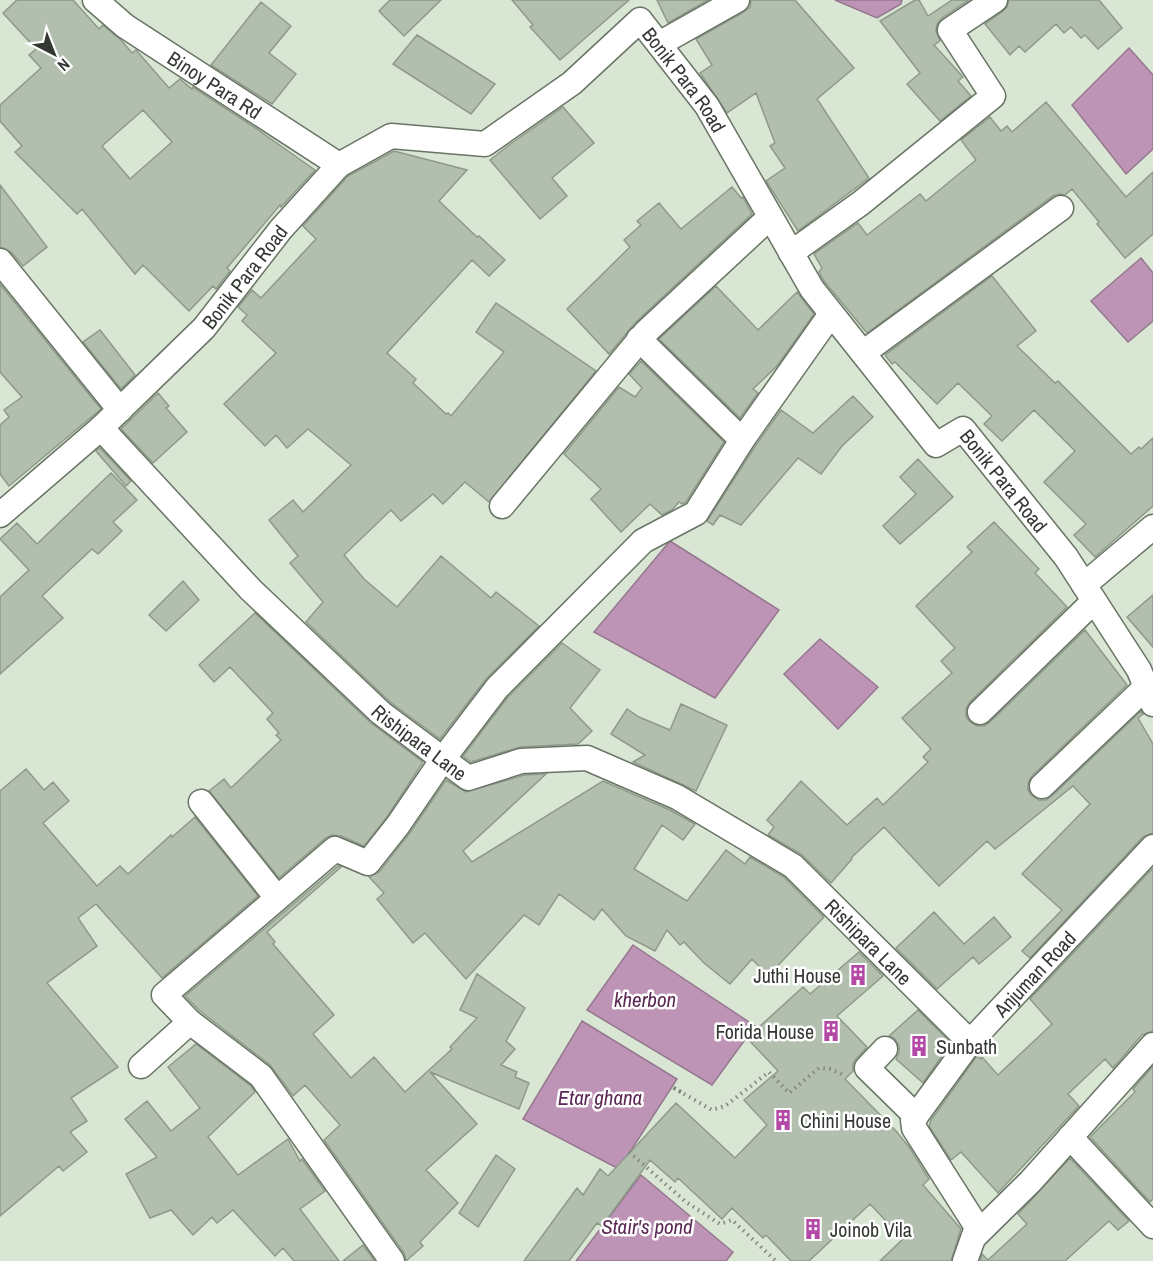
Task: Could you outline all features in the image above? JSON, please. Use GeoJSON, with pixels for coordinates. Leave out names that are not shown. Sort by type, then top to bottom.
{"type":"FeatureCollection","features":[{"type":"Feature","properties":{"kind":"street","name":"Binoy Para Rd"},"geometry":{"type":"LineString","coordinates":[[95,0],[125,26],[339,165]]}},
{"type":"Feature","properties":{"kind":"street"},"geometry":{"type":"LineString","coordinates":[[659,44],[737,0]]}},
{"type":"Feature","properties":{"kind":"street"},"geometry":{"type":"LineString","coordinates":[[791,253],[861,203],[993,96],[950,30],[994,0]]}},
{"type":"Feature","properties":{"kind":"street","name":"Bonik Para Road"},"geometry":{"type":"LineString","coordinates":[[4,503],[101,428],[204,328],[282,229],[339,165],[391,136],[485,144],[572,82],[637,10],[659,44],[707,105],[812,289],[831,314],[936,445],[963,429],[1066,557],[1148,679]]}},
{"type":"Feature","properties":{"kind":"street"},"geometry":{"type":"LineString","coordinates":[[863,353],[1061,208]]}},
{"type":"Feature","properties":{"kind":"street"},"geometry":{"type":"LineString","coordinates":[[502,506],[639,339],[770,217]]}},
{"type":"Feature","properties":{"kind":"street"},"geometry":{"type":"LineString","coordinates":[[0,261],[120,410]]}},
{"type":"Feature","properties":{"kind":"street"},"geometry":{"type":"LineString","coordinates":[[392,1261],[261,1076],[190,1022],[164,995],[335,849],[368,863],[497,688],[643,541],[696,513],[742,440],[831,314]]}},
{"type":"Feature","properties":{"kind":"street"},"geometry":{"type":"LineString","coordinates":[[639,339],[742,440]]}},
{"type":"Feature","properties":{"kind":"street","name":"Rishipara Lane"},"geometry":{"type":"LineString","coordinates":[[101,428],[251,590],[381,713],[468,778],[521,760],[587,758],[677,797],[793,866],[970,1042]]}},
{"type":"Feature","properties":{"kind":"street"},"geometry":{"type":"LineString","coordinates":[[980,712],[1153,527]]}},
{"type":"Feature","properties":{"kind":"street"},"geometry":{"type":"LineString","coordinates":[[1042,786],[1148,679]]}},
{"type":"Feature","properties":{"kind":"street"},"geometry":{"type":"LineString","coordinates":[[201,802],[277,898]]}},
{"type":"Feature","properties":{"kind":"street","name":"Anjuman Road"},"geometry":{"type":"LineString","coordinates":[[916,1116],[970,1042],[1126,873],[1153,847]]}},
{"type":"Feature","properties":{"kind":"street"},"geometry":{"type":"LineString","coordinates":[[141,1066],[190,1022]]}},
{"type":"Feature","properties":{"kind":"street"},"geometry":{"type":"LineString","coordinates":[[885,1049],[867,1068],[916,1116],[913,1120],[914,1128],[977,1227],[965,1261]]}},
{"type":"Feature","properties":{"kind":"street"},"geometry":{"type":"LineString","coordinates":[[974,1237],[1030,1182],[1070,1137],[1150,1055]]}},
{"type":"Feature","properties":{"kind":"street"},"geometry":{"type":"LineString","coordinates":[[1070,1137],[1153,1226]]}},
{"type":"Feature","properties":{"kind":"path"},"geometry":{"type":"LineString","coordinates":[[681,1092],[672,1087],[712,1110],[725,1106],[769,1072],[789,1093],[819,1068],[830,1069],[848,1078]]}},
{"type":"Feature","properties":{"kind":"path"},"geometry":{"type":"LineString","coordinates":[[628,1152],[686,1202],[720,1224],[732,1220],[776,1261]]}},
{"type":"Feature","properties":{"kind":"water"},"geometry":{"type":"Polygon","coordinates":[[[835,0],[902,0],[901,4],[877,18],[835,0]]]}},
{"type":"Feature","properties":{"kind":"water"},"geometry":{"type":"Polygon","coordinates":[[[1129,48],[1153,75],[1153,149],[1126,174],[1072,105],[1129,48]]]}},
{"type":"Feature","properties":{"kind":"water"},"geometry":{"type":"Polygon","coordinates":[[[1141,258],[1153,273],[1153,321],[1128,342],[1091,301],[1141,258]]]}},
{"type":"Feature","properties":{"kind":"water"},"geometry":{"type":"Polygon","coordinates":[[[670,541],[779,610],[715,698],[594,632],[670,541]]]}},
{"type":"Feature","properties":{"kind":"water"},"geometry":{"type":"Polygon","coordinates":[[[820,639],[878,687],[838,729],[784,674],[820,639]]]}},
{"type":"Feature","properties":{"kind":"water","name":"kherbon"},"geometry":{"type":"Polygon","coordinates":[[[633,945],[755,1026],[712,1085],[587,1010],[633,945]]]}},
{"type":"Feature","properties":{"kind":"water","name":"Etar ghana"},"geometry":{"type":"Polygon","coordinates":[[[582,1021],[677,1079],[619,1169],[523,1119],[582,1021]]]}},
{"type":"Feature","properties":{"kind":"water","name":"Stair's pond"},"geometry":{"type":"Polygon","coordinates":[[[641,1175],[733,1252],[726,1261],[576,1261],[641,1175]]]}},
{"type":"Feature","properties":{"kind":"building"},"geometry":{"type":"Polygon","coordinates":[[[17,0],[73,0],[99,29],[103,25],[132,53],[136,50],[169,88],[180,79],[315,170],[281,207],[280,205],[227,268],[230,271],[216,289],[213,286],[189,311],[143,265],[135,274],[82,209],[77,214],[15,152],[22,146],[0,121],[0,105],[41,68],[29,55],[36,49],[3,13],[17,0]],[[143,110],[102,146],[130,179],[172,142],[143,110]]]}},
{"type":"Feature","properties":{"kind":"building"},"geometry":{"type":"Polygon","coordinates":[[[390,0],[441,0],[404,36],[379,11],[390,0]]]}},
{"type":"Feature","properties":{"kind":"building"},"geometry":{"type":"Polygon","coordinates":[[[512,0],[629,0],[560,60],[530,27],[533,25],[512,0]]]}},
{"type":"Feature","properties":{"kind":"building"},"geometry":{"type":"Polygon","coordinates":[[[657,0],[708,0],[668,23],[657,0]]]}},
{"type":"Feature","properties":{"kind":"building"},"geometry":{"type":"Polygon","coordinates":[[[751,0],[795,0],[854,68],[817,99],[869,178],[798,231],[766,181],[785,168],[770,146],[775,143],[756,93],[727,113],[700,73],[712,65],[696,39],[744,12],[750,7],[751,0]]]}},
{"type":"Feature","properties":{"kind":"building"},"geometry":{"type":"Polygon","coordinates":[[[915,0],[919,0],[928,16],[952,0],[969,0],[937,24],[936,31],[940,41],[934,45],[963,77],[958,81],[971,96],[940,121],[907,84],[920,73],[880,21],[915,0]]]}},
{"type":"Feature","properties":{"kind":"building"},"geometry":{"type":"Polygon","coordinates":[[[1009,0],[1099,0],[1122,28],[1098,49],[1085,35],[1081,38],[1071,27],[1064,33],[1056,24],[1025,52],[1019,46],[1010,55],[985,24],[1007,7],[1009,0]]]}},
{"type":"Feature","properties":{"kind":"building"},"geometry":{"type":"Polygon","coordinates":[[[261,2],[291,26],[269,53],[296,74],[272,104],[211,65],[261,2]]]}},
{"type":"Feature","properties":{"kind":"building"},"geometry":{"type":"Polygon","coordinates":[[[417,35],[495,84],[471,114],[393,64],[417,35]]]}},
{"type":"Feature","properties":{"kind":"building"},"geometry":{"type":"Polygon","coordinates":[[[1046,102],[1126,197],[1153,172],[1153,234],[1125,258],[1072,189],[1065,195],[1053,196],[867,333],[824,281],[819,272],[822,268],[814,254],[858,223],[867,235],[920,194],[926,201],[976,160],[961,140],[990,117],[1001,131],[1007,126],[1012,132],[1046,102]]]}},
{"type":"Feature","properties":{"kind":"building"},"geometry":{"type":"Polygon","coordinates":[[[563,107],[594,143],[552,178],[567,196],[540,219],[490,160],[563,107]]]}},
{"type":"Feature","properties":{"kind":"building"},"geometry":{"type":"Polygon","coordinates":[[[394,151],[467,170],[439,201],[505,260],[489,276],[472,260],[387,353],[416,379],[413,383],[451,416],[504,352],[476,332],[496,303],[596,371],[489,502],[465,482],[443,504],[433,494],[401,521],[391,510],[344,555],[364,579],[397,607],[441,556],[491,598],[496,592],[539,626],[486,679],[440,739],[390,702],[306,622],[323,602],[290,563],[298,556],[269,520],[293,500],[303,512],[351,465],[308,429],[287,448],[276,435],[265,446],[224,404],[276,353],[242,321],[247,315],[238,307],[252,290],[261,298],[316,239],[303,226],[348,176],[394,151]]]}},
{"type":"Feature","properties":{"kind":"building"},"geometry":{"type":"Polygon","coordinates":[[[0,185],[47,247],[23,266],[11,252],[0,247],[0,185]]]}},
{"type":"Feature","properties":{"kind":"building"},"geometry":{"type":"Polygon","coordinates":[[[732,187],[741,198],[743,197],[752,214],[636,322],[609,354],[567,309],[630,247],[624,240],[641,225],[637,221],[659,203],[681,229],[732,187]]]}},
{"type":"Feature","properties":{"kind":"building"},"geometry":{"type":"Polygon","coordinates":[[[992,276],[1036,331],[1017,346],[1055,383],[1058,381],[1131,454],[1139,447],[1141,449],[1153,438],[1153,506],[1095,557],[1074,535],[1086,524],[1044,482],[1075,451],[1034,410],[1002,441],[984,424],[992,416],[958,383],[937,404],[885,355],[992,276]]]}},
{"type":"Feature","properties":{"kind":"building"},"geometry":{"type":"Polygon","coordinates":[[[0,284],[101,409],[9,486],[0,474],[0,425],[9,417],[4,410],[22,397],[0,372],[0,284]]]}},
{"type":"Feature","properties":{"kind":"building"},"geometry":{"type":"Polygon","coordinates":[[[716,286],[758,330],[797,292],[814,314],[777,366],[753,389],[758,393],[740,418],[659,339],[716,286]]]}},
{"type":"Feature","properties":{"kind":"building"},"geometry":{"type":"Polygon","coordinates":[[[100,330],[135,375],[121,389],[83,342],[100,330]]]}},
{"type":"Feature","properties":{"kind":"building"},"geometry":{"type":"Polygon","coordinates":[[[641,361],[724,442],[686,502],[682,504],[679,502],[672,510],[662,515],[650,504],[621,532],[591,499],[601,489],[564,454],[619,387],[635,397],[642,388],[629,374],[641,361]]]}},
{"type":"Feature","properties":{"kind":"building"},"geometry":{"type":"Polygon","coordinates":[[[158,393],[169,406],[166,408],[187,432],[153,463],[121,429],[158,393]]]}},
{"type":"Feature","properties":{"kind":"building"},"geometry":{"type":"Polygon","coordinates":[[[853,396],[873,417],[842,446],[821,474],[798,458],[741,525],[720,515],[713,525],[707,521],[781,410],[813,433],[853,396]]]}},
{"type":"Feature","properties":{"kind":"building"},"geometry":{"type":"Polygon","coordinates":[[[100,448],[131,481],[126,486],[96,451],[100,448]]]}},
{"type":"Feature","properties":{"kind":"building"},"geometry":{"type":"Polygon","coordinates":[[[918,459],[953,497],[900,544],[883,526],[916,494],[900,477],[918,459]]]}},
{"type":"Feature","properties":{"kind":"building"},"geometry":{"type":"Polygon","coordinates":[[[111,473],[137,500],[113,522],[122,531],[98,554],[92,549],[42,596],[63,618],[0,674],[0,597],[29,570],[0,539],[17,523],[37,544],[111,473]]]}},
{"type":"Feature","properties":{"kind":"building"},"geometry":{"type":"Polygon","coordinates":[[[994,522],[1039,569],[1035,573],[1067,607],[970,702],[966,709],[969,721],[977,726],[984,726],[990,722],[1085,630],[1127,685],[1032,776],[1028,783],[1028,790],[1039,800],[1046,800],[1052,796],[1141,711],[1143,714],[1138,718],[1153,744],[1153,833],[1143,837],[1030,958],[1022,951],[1062,910],[1022,874],[1090,804],[1073,786],[995,849],[987,841],[939,886],[884,827],[851,858],[831,883],[801,854],[768,835],[774,827],[767,820],[801,781],[847,825],[877,798],[883,805],[928,762],[923,757],[931,749],[902,718],[952,673],[941,661],[955,648],[916,606],[972,552],[967,547],[994,522]]]}},
{"type":"Feature","properties":{"kind":"building"},"geometry":{"type":"Polygon","coordinates":[[[183,581],[199,600],[166,631],[149,615],[183,581]]]}},
{"type":"Feature","properties":{"kind":"building"},"geometry":{"type":"Polygon","coordinates":[[[1153,595],[1153,647],[1127,617],[1153,595]]]}},
{"type":"Feature","properties":{"kind":"building"},"geometry":{"type":"Polygon","coordinates":[[[255,613],[371,723],[423,762],[387,817],[364,846],[341,836],[332,835],[279,878],[209,791],[224,779],[231,788],[281,740],[276,735],[279,733],[267,719],[273,713],[230,667],[214,682],[199,665],[255,613]]]}},
{"type":"Feature","properties":{"kind":"building"},"geometry":{"type":"Polygon","coordinates":[[[562,643],[600,670],[570,708],[592,731],[578,744],[520,747],[471,762],[463,756],[508,697],[562,643]]]}},
{"type":"Feature","properties":{"kind":"building"},"geometry":{"type":"Polygon","coordinates":[[[681,704],[727,725],[696,791],[633,762],[645,755],[611,734],[627,709],[639,717],[670,730],[681,704]]]}},
{"type":"Feature","properties":{"kind":"building"},"geometry":{"type":"Polygon","coordinates":[[[26,769],[44,790],[53,782],[69,801],[43,823],[97,886],[120,866],[128,874],[171,835],[172,837],[195,817],[258,896],[162,978],[96,904],[78,918],[97,946],[47,983],[118,1067],[71,1098],[87,1121],[70,1132],[87,1152],[63,1171],[59,1166],[0,1216],[0,791],[26,769]]]}},
{"type":"Feature","properties":{"kind":"building"},"geometry":{"type":"Polygon","coordinates":[[[546,774],[463,851],[472,862],[603,781],[670,810],[695,824],[683,840],[662,825],[634,869],[687,901],[726,850],[745,864],[750,857],[784,877],[824,917],[768,976],[752,959],[730,984],[704,963],[684,942],[680,945],[667,930],[655,951],[626,936],[602,909],[594,920],[559,894],[539,925],[524,915],[466,979],[425,933],[413,943],[377,899],[384,893],[369,877],[379,872],[409,834],[446,780],[466,792],[524,775],[546,774]]]}},
{"type":"Feature","properties":{"kind":"building"},"geometry":{"type":"Polygon","coordinates":[[[338,866],[341,867],[267,932],[275,942],[273,944],[334,1015],[313,1034],[351,1078],[374,1057],[405,1092],[452,1049],[450,1047],[477,1018],[460,1010],[477,974],[525,1008],[506,1041],[515,1049],[501,1065],[517,1072],[515,1077],[529,1083],[519,1109],[430,1072],[477,1124],[426,1170],[458,1203],[420,1242],[423,1246],[406,1261],[404,1253],[324,1140],[340,1125],[305,1085],[293,1096],[270,1065],[200,1011],[185,996],[338,866]]]}},
{"type":"Feature","properties":{"kind":"building"},"geometry":{"type":"Polygon","coordinates":[[[1153,868],[1153,1031],[1142,1035],[1113,1068],[1105,1059],[1068,1094],[1079,1106],[998,1193],[961,1152],[951,1160],[929,1126],[931,1120],[977,1056],[981,1059],[982,1057],[998,1075],[1052,1024],[1030,999],[1153,868]]]}},
{"type":"Feature","properties":{"kind":"building"},"geometry":{"type":"Polygon","coordinates":[[[934,912],[964,944],[994,917],[1011,937],[979,964],[973,957],[937,989],[896,948],[934,912]]]}},
{"type":"Feature","properties":{"kind":"building"},"geometry":{"type":"Polygon","coordinates":[[[859,952],[883,976],[837,1016],[867,1047],[856,1059],[853,1071],[845,1079],[909,1147],[929,1179],[923,1185],[961,1229],[951,1261],[880,1261],[903,1239],[870,1204],[809,1261],[791,1261],[766,1235],[763,1238],[732,1208],[722,1219],[678,1178],[675,1182],[650,1160],[602,1226],[597,1223],[569,1261],[524,1261],[577,1188],[583,1195],[600,1169],[608,1176],[676,1103],[735,1158],[767,1125],[744,1100],[778,1071],[747,1038],[803,987],[810,994],[859,952]]]}},
{"type":"Feature","properties":{"kind":"building","name":"Sunbath"},"geometry":{"type":"Polygon","coordinates":[[[918,1010],[951,1043],[923,1083],[896,1059],[899,1046],[895,1039],[889,1036],[918,1010]]]}},
{"type":"Feature","properties":{"kind":"building"},"geometry":{"type":"Polygon","coordinates":[[[196,1044],[251,1086],[255,1092],[208,1137],[238,1175],[288,1139],[300,1161],[302,1159],[325,1191],[300,1209],[339,1261],[294,1261],[283,1248],[275,1256],[233,1210],[217,1223],[212,1217],[193,1235],[171,1210],[150,1218],[126,1174],[157,1157],[125,1119],[147,1101],[171,1131],[200,1108],[168,1067],[196,1044]]]}},
{"type":"Feature","properties":{"kind":"building"},"geometry":{"type":"Polygon","coordinates":[[[1153,1066],[1153,1199],[1150,1202],[1090,1137],[1135,1092],[1133,1089],[1153,1066]]]}},
{"type":"Feature","properties":{"kind":"building"},"geometry":{"type":"Polygon","coordinates":[[[496,1155],[515,1169],[478,1227],[459,1213],[496,1155]]]}},
{"type":"Feature","properties":{"kind":"building"},"geometry":{"type":"Polygon","coordinates":[[[1070,1158],[1129,1221],[1118,1230],[1109,1221],[1065,1261],[980,1261],[982,1254],[988,1260],[1027,1224],[1018,1214],[1070,1158]]]}},
{"type":"Feature","properties":{"kind":"building"},"geometry":{"type":"Polygon","coordinates":[[[363,1245],[375,1261],[343,1261],[363,1245]]]}},
{"type":"Feature","properties":{"kind":"place","name":"Juthi House"},"geometry":{"type":"Point","coordinates":[858,975]}},
{"type":"Feature","properties":{"kind":"place","name":"Forida House"},"geometry":{"type":"Point","coordinates":[831,1031]}},
{"type":"Feature","properties":{"kind":"place","name":"Sunbath"},"geometry":{"type":"Point","coordinates":[919,1046]}},
{"type":"Feature","properties":{"kind":"place","name":"Chini House"},"geometry":{"type":"Point","coordinates":[783,1120]}},
{"type":"Feature","properties":{"kind":"place","name":"Joinob Vila"},"geometry":{"type":"Point","coordinates":[813,1229]}}]}
